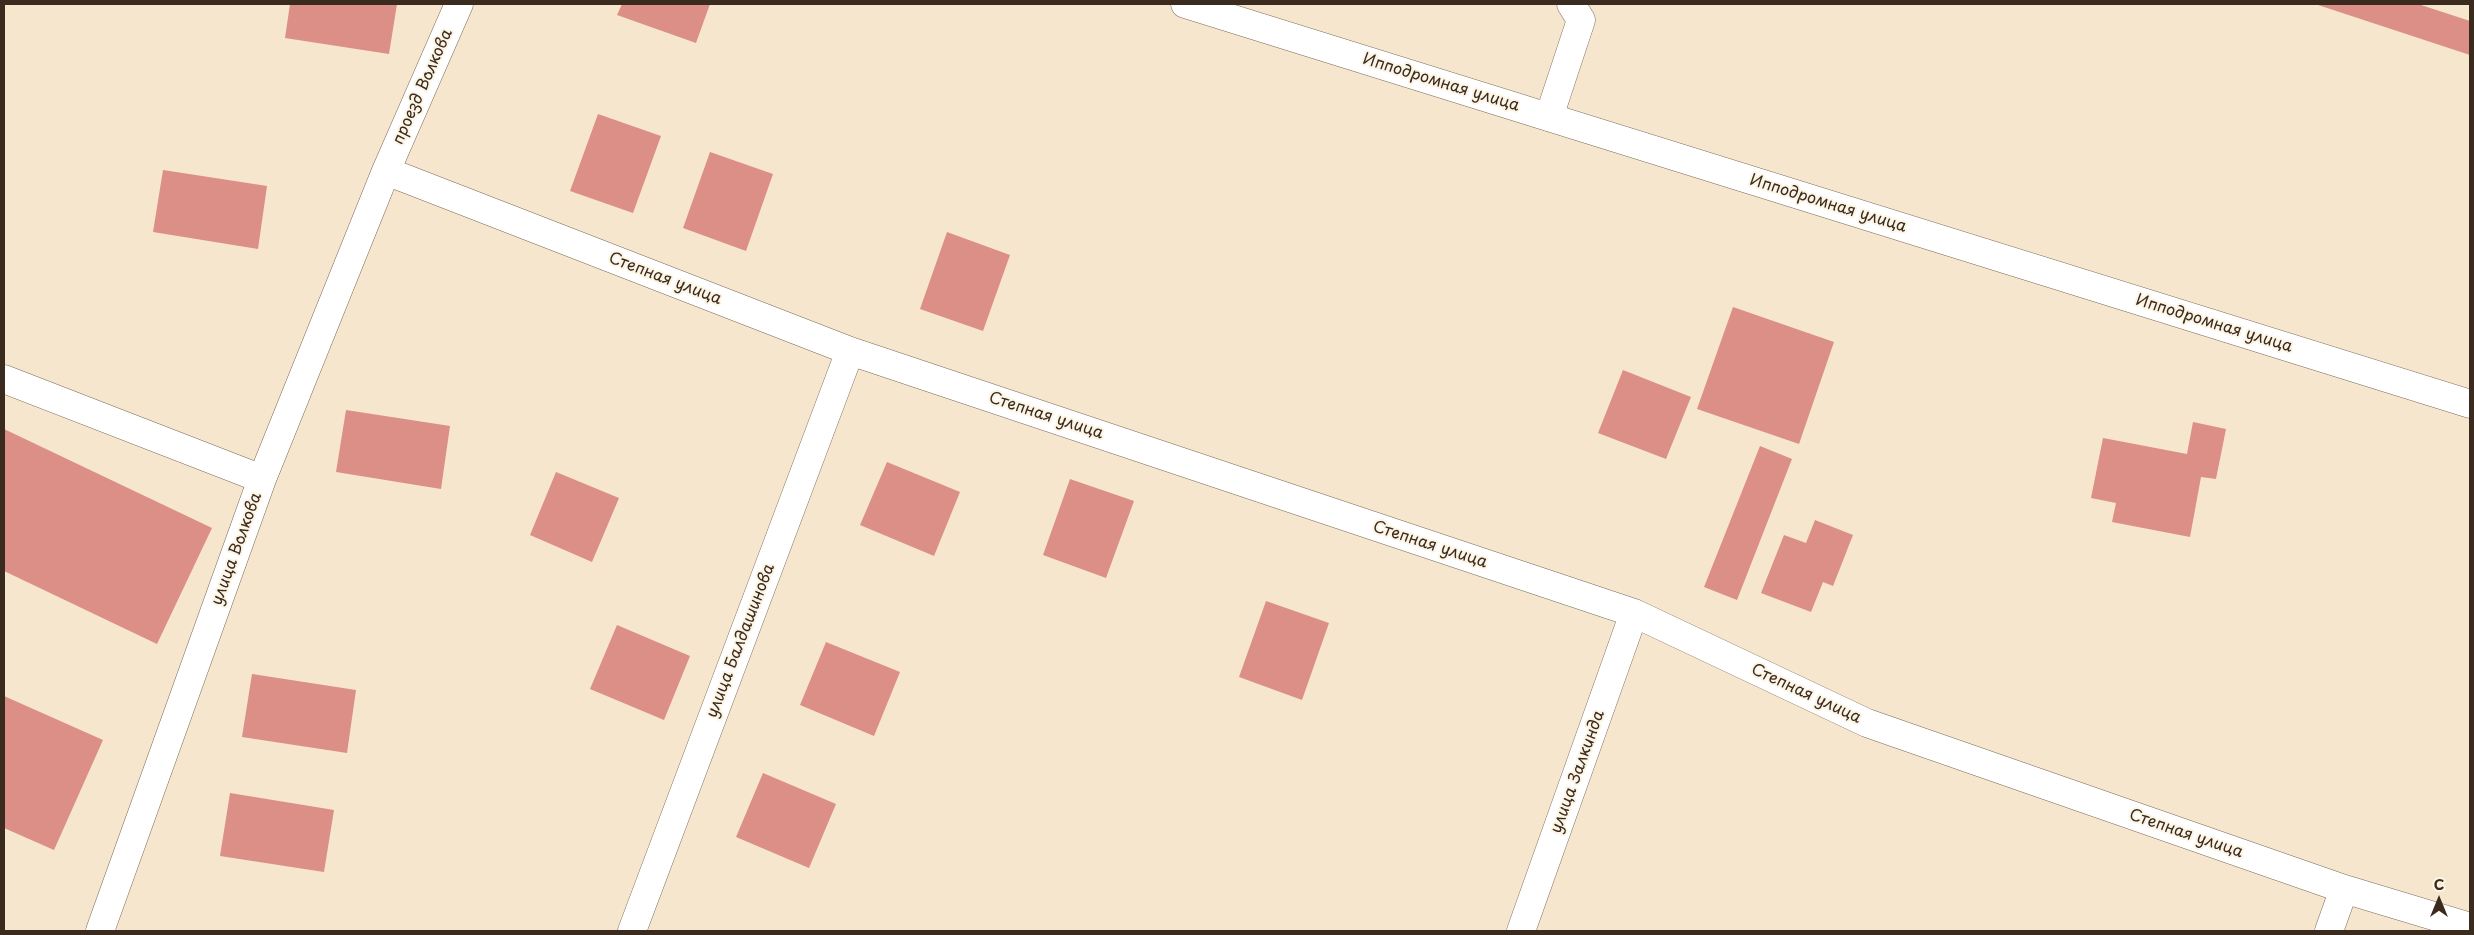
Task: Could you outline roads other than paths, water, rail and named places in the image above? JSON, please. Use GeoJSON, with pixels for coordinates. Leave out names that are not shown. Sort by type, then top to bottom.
{"type":"FeatureCollection","features":[{"type":"Feature","properties":{"kind":"street","name":"проезд Волкова"},"geometry":{"type":"LineString","coordinates":[[386,171],[460,4]]}},
{"type":"Feature","properties":{"kind":"street","name":"Ипподромная улица"},"geometry":{"type":"LineString","coordinates":[[1185,4],[2470,404]]}},
{"type":"Feature","properties":{"kind":"street"},"geometry":{"type":"LineString","coordinates":[[1549,117],[1580,20],[1571,4]]}},
{"type":"Feature","properties":{"kind":"street","name":"Степная улица"},"geometry":{"type":"LineString","coordinates":[[386,171],[850,351],[1634,613],[1867,723],[2344,889],[2470,927]]}},
{"type":"Feature","properties":{"kind":"street","name":"улица Волкова"},"geometry":{"type":"LineString","coordinates":[[100,931],[262,479],[386,171]]}},
{"type":"Feature","properties":{"kind":"street","name":"улица Балдашинова"},"geometry":{"type":"LineString","coordinates":[[632,931],[850,351]]}},
{"type":"Feature","properties":{"kind":"street"},"geometry":{"type":"LineString","coordinates":[[4,378],[262,479]]}},
{"type":"Feature","properties":{"kind":"street","name":"улица Залкинда"},"geometry":{"type":"LineString","coordinates":[[1521,931],[1634,613]]}},
{"type":"Feature","properties":{"kind":"street"},"geometry":{"type":"LineString","coordinates":[[2329,931],[2344,889]]}}]}
